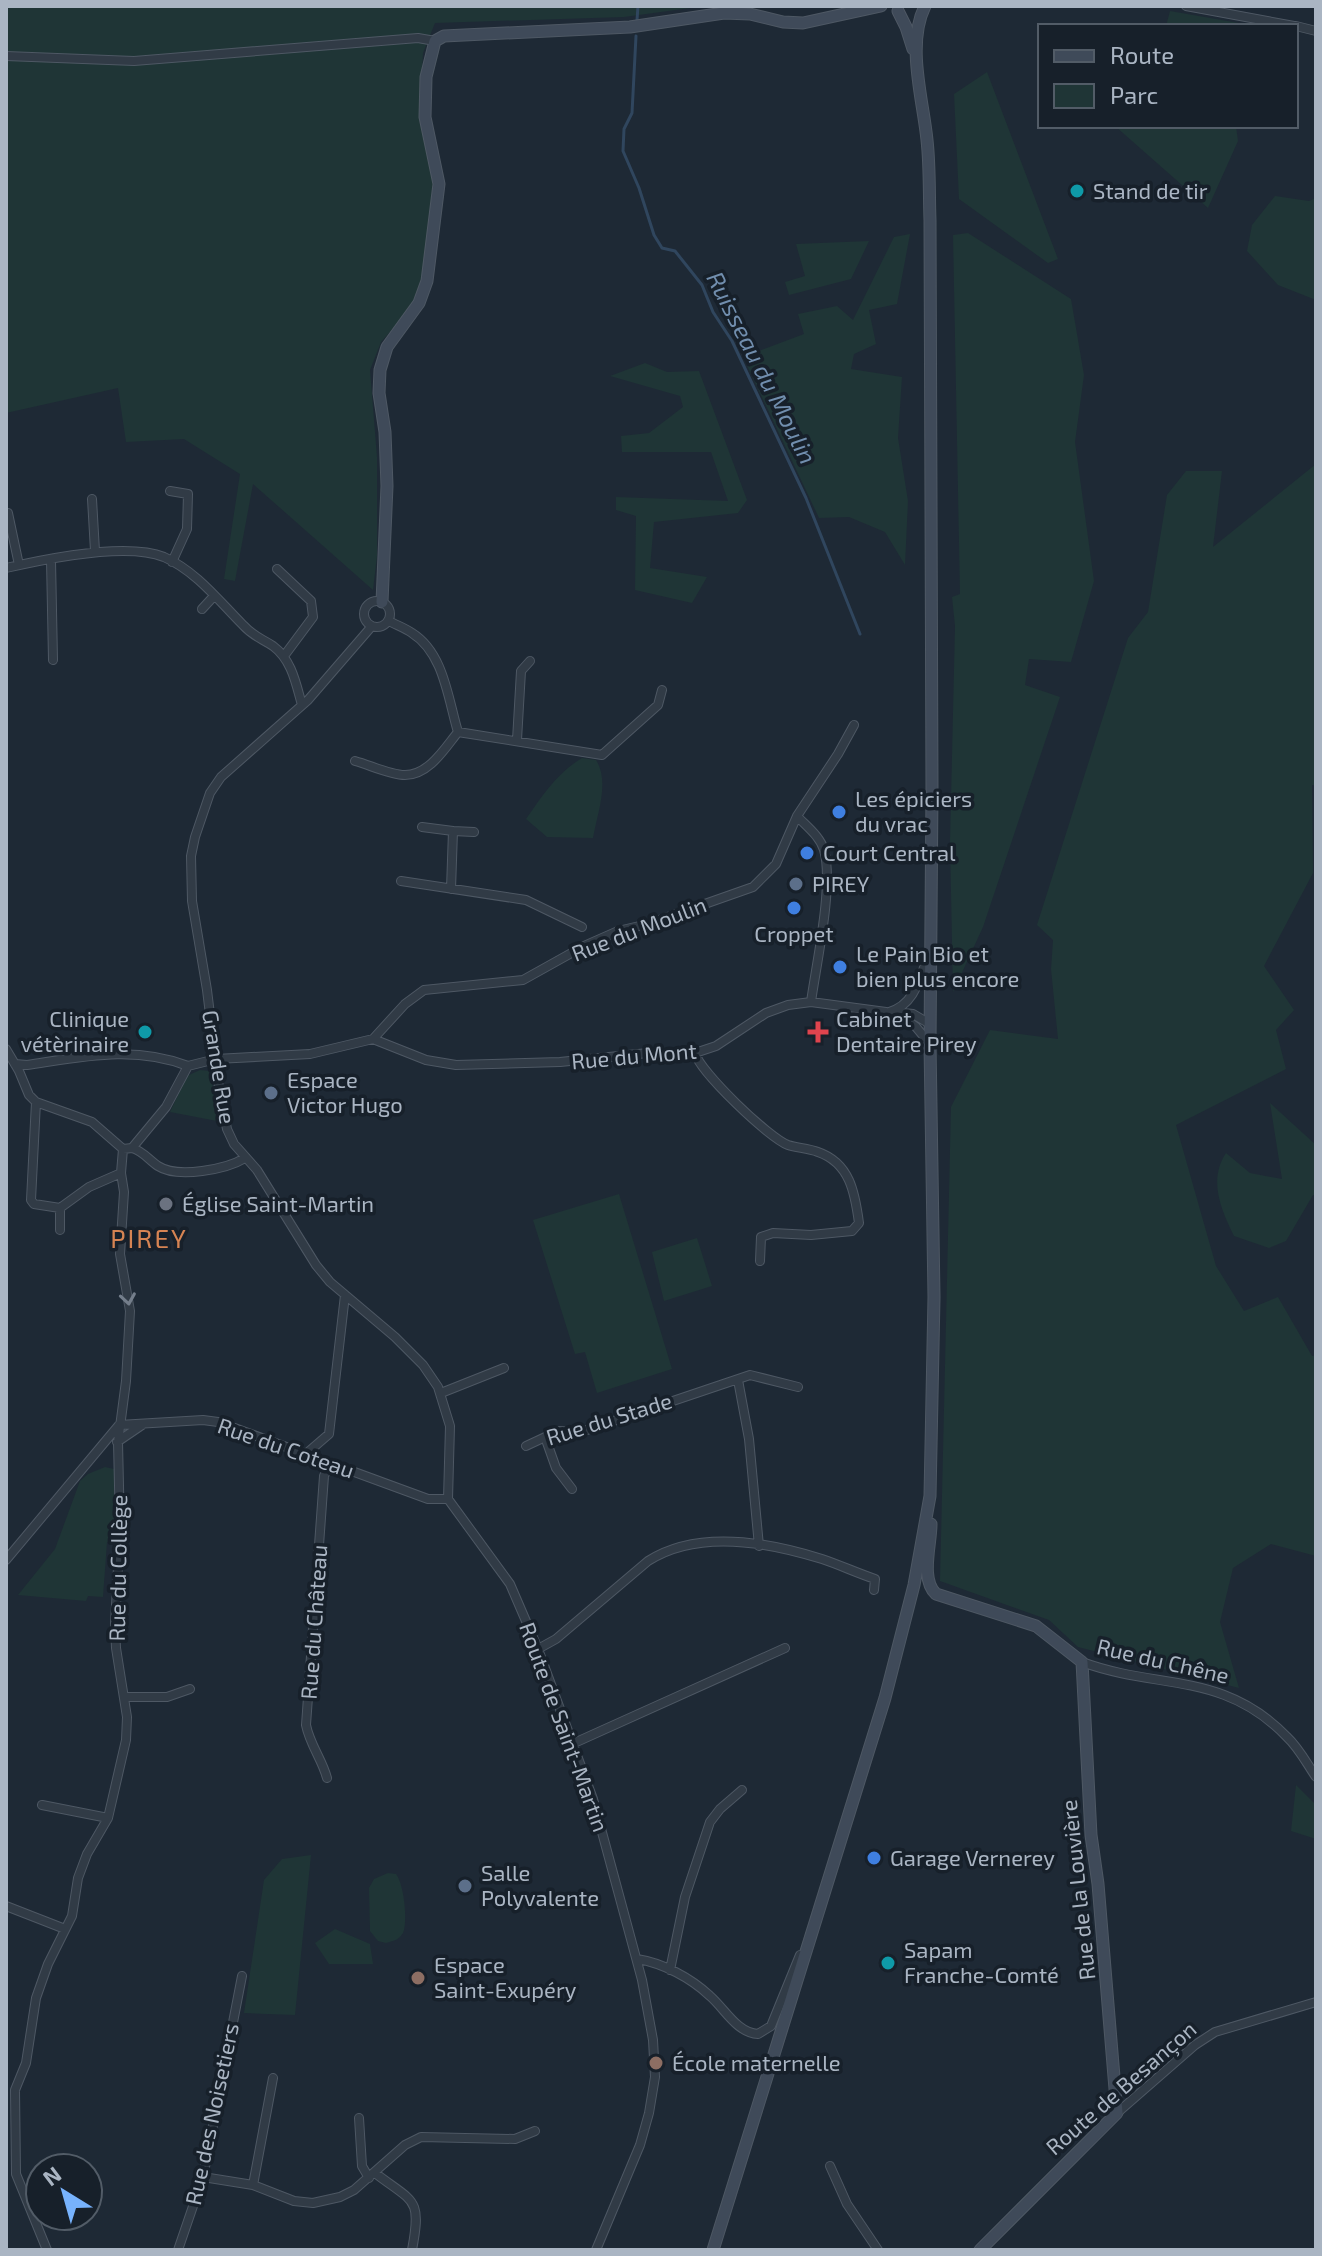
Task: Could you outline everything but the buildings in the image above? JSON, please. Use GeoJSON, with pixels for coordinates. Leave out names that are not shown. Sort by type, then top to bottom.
{"type":"FeatureCollection","features":[{"type":"Feature","properties":{"kind":"main road"},"geometry":{"type":"LineString","coordinates":[[820,20],[847,6]]}},
{"type":"Feature","properties":{"kind":"main road"},"geometry":{"type":"LineString","coordinates":[[382,602],[387,486],[380,370],[387,347],[419,303],[427,281],[439,184],[425,117],[426,77],[435,41],[444,36],[630,27],[724,13],[803,23],[881,6],[912,12],[925,6]]}},
{"type":"Feature","properties":{"kind":"main road"},"geometry":{"type":"LineString","coordinates":[[713,2250],[889,1684],[914,1585],[930,1496],[934,1297],[930,1044],[930,220],[927,143],[918,69],[918,26],[925,6]]}},
{"type":"Feature","properties":{"kind":"main road"},"geometry":{"type":"LineString","coordinates":[[892,8],[908,32],[918,69]]}},
{"type":"Feature","properties":{"kind":"main road","name":"Rue du Chêne"},"geometry":{"type":"LineString","coordinates":[[930,1496],[930,1589],[946,1598],[1036,1626],[1082,1662]]}},
{"type":"Feature","properties":{"kind":"main road","name":"Rue de la Louvière"},"geometry":{"type":"LineString","coordinates":[[1082,1662],[1091,1835],[1098,1884],[1117,2113]]}},
{"type":"Feature","properties":{"kind":"main road","name":"Route de Besançon"},"geometry":{"type":"LineString","coordinates":[[980,2250],[1117,2113]]}},
{"type":"Feature","properties":{"kind":"street"},"geometry":{"type":"LineString","coordinates":[[1186,6],[1284,24]]}},
{"type":"Feature","properties":{"kind":"street"},"geometry":{"type":"LineString","coordinates":[[6,56],[134,61],[418,38],[435,41]]}},
{"type":"Feature","properties":{"kind":"street"},"geometry":{"type":"LineString","coordinates":[[170,491],[188,494],[187,529],[172,562]]}},
{"type":"Feature","properties":{"kind":"street"},"geometry":{"type":"LineString","coordinates":[[92,499],[95,551]]}},
{"type":"Feature","properties":{"kind":"street"},"geometry":{"type":"LineString","coordinates":[[8,513],[19,565]]}},
{"type":"Feature","properties":{"kind":"street"},"geometry":{"type":"LineString","coordinates":[[6,568],[95,551],[151,553],[172,562],[196,579],[255,638],[272,645],[284,656],[302,705]]}},
{"type":"Feature","properties":{"kind":"street"},"geometry":{"type":"LineString","coordinates":[[51,560],[53,660]]}},
{"type":"Feature","properties":{"kind":"street"},"geometry":{"type":"LineString","coordinates":[[277,569],[311,601],[313,617],[284,656]]}},
{"type":"Feature","properties":{"kind":"street"},"geometry":{"type":"LineString","coordinates":[[202,609],[214,596]]}},
{"type":"Feature","properties":{"kind":"street"},"geometry":{"type":"LineString","coordinates":[[382,602],[390,610],[389,621],[379,627],[372,626],[366,620],[365,611],[369,604],[382,602]]}},
{"type":"Feature","properties":{"kind":"street"},"geometry":{"type":"LineString","coordinates":[[389,621],[415,635],[431,655],[446,682],[458,732]]}},
{"type":"Feature","properties":{"kind":"street","name":"Grande Rue"},"geometry":{"type":"LineString","coordinates":[[372,626],[302,705],[221,777],[210,793],[191,856],[192,901],[227,1129],[234,1144],[257,1170],[316,1265],[423,1365],[441,1393],[450,1426],[448,1499]]}},
{"type":"Feature","properties":{"kind":"street"},"geometry":{"type":"LineString","coordinates":[[517,740],[521,671],[530,661]]}},
{"type":"Feature","properties":{"kind":"street"},"geometry":{"type":"LineString","coordinates":[[458,732],[602,755],[658,705],[662,690]]}},
{"type":"Feature","properties":{"kind":"street","name":"Rue du Moulin"},"geometry":{"type":"LineString","coordinates":[[373,1039],[405,1004],[424,990],[523,980],[618,931],[648,924],[753,887],[776,864],[797,816],[854,725]]}},
{"type":"Feature","properties":{"kind":"street"},"geometry":{"type":"LineString","coordinates":[[355,761],[405,775],[435,761],[458,732]]}},
{"type":"Feature","properties":{"kind":"street"},"geometry":{"type":"LineString","coordinates":[[797,816],[815,834],[824,850],[823,926],[811,1002]]}},
{"type":"Feature","properties":{"kind":"street"},"geometry":{"type":"LineString","coordinates":[[422,827],[474,832]]}},
{"type":"Feature","properties":{"kind":"street"},"geometry":{"type":"LineString","coordinates":[[451,889],[453,831]]}},
{"type":"Feature","properties":{"kind":"street"},"geometry":{"type":"LineString","coordinates":[[401,881],[526,900],[582,927]]}},
{"type":"Feature","properties":{"kind":"street"},"geometry":{"type":"LineString","coordinates":[[888,1012],[904,1006],[912,997],[930,950]]}},
{"type":"Feature","properties":{"kind":"street","name":"Rue du Mont"},"geometry":{"type":"LineString","coordinates":[[373,1039],[426,1060],[456,1065],[560,1062],[648,1053],[695,1053],[716,1046],[766,1013],[788,1005],[811,1002],[888,1012]]}},
{"type":"Feature","properties":{"kind":"street"},"geometry":{"type":"LineString","coordinates":[[888,1012],[913,1014],[930,1024]]}},
{"type":"Feature","properties":{"kind":"street"},"geometry":{"type":"LineString","coordinates":[[888,1012],[909,1020],[930,1044]]}},
{"type":"Feature","properties":{"kind":"street"},"geometry":{"type":"LineString","coordinates":[[15,1064],[27,1065],[104,1053],[133,1053],[188,1066],[216,1059],[310,1054],[373,1039]]}},
{"type":"Feature","properties":{"kind":"street"},"geometry":{"type":"LineString","coordinates":[[6,1049],[24,1088],[36,1102],[92,1122],[128,1148],[168,1170],[203,1171],[229,1167],[245,1158]]}},
{"type":"Feature","properties":{"kind":"street"},"geometry":{"type":"LineString","coordinates":[[695,1053],[697,1061],[719,1086],[770,1133],[786,1144],[830,1156],[846,1172],[855,1191],[859,1223],[852,1231],[811,1235],[773,1233],[761,1237],[760,1261]]}},
{"type":"Feature","properties":{"kind":"street"},"geometry":{"type":"LineString","coordinates":[[128,1148],[166,1107],[188,1066]]}},
{"type":"Feature","properties":{"kind":"street"},"geometry":{"type":"LineString","coordinates":[[36,1102],[31,1200],[34,1204],[60,1208],[89,1187],[121,1173]]}},
{"type":"Feature","properties":{"kind":"street","name":"Rue du Collège"},"geometry":{"type":"LineString","coordinates":[[47,2250],[16,2174],[11,2104],[26,2063],[36,1998],[48,1964],[72,1916],[78,1878],[87,1854],[108,1818],[126,1740],[127,1717],[115,1624],[120,1529],[118,1442],[130,1311],[120,1245],[124,1192],[121,1173],[128,1148]]}},
{"type":"Feature","properties":{"kind":"street"},"geometry":{"type":"LineString","coordinates":[[60,1208],[60,1230]]}},
{"type":"Feature","properties":{"kind":"street"},"geometry":{"type":"LineString","coordinates":[[307,1453],[329,1434],[345,1295]]}},
{"type":"Feature","properties":{"kind":"street"},"geometry":{"type":"LineString","coordinates":[[441,1393],[504,1368]]}},
{"type":"Feature","properties":{"kind":"street","name":"Rue du Stade"},"geometry":{"type":"LineString","coordinates":[[526,1446],[558,1431],[581,1432],[750,1375],[798,1387]]}},
{"type":"Feature","properties":{"kind":"street"},"geometry":{"type":"LineString","coordinates":[[738,1380],[749,1439],[759,1546]]}},
{"type":"Feature","properties":{"kind":"street","name":"Rue du Coteau"},"geometry":{"type":"LineString","coordinates":[[119,1425],[203,1420],[218,1422],[428,1499],[448,1499]]}},
{"type":"Feature","properties":{"kind":"street"},"geometry":{"type":"LineString","coordinates":[[105,1441],[118,1442],[131,1430],[145,1424]]}},
{"type":"Feature","properties":{"kind":"street"},"geometry":{"type":"LineString","coordinates":[[6,1560],[119,1425]]}},
{"type":"Feature","properties":{"kind":"street"},"geometry":{"type":"LineString","coordinates":[[545,1437],[556,1468],[572,1489]]}},
{"type":"Feature","properties":{"kind":"street","name":"Rue du Château"},"geometry":{"type":"LineString","coordinates":[[327,1778],[312,1748],[306,1725],[324,1476],[330,1463]]}},
{"type":"Feature","properties":{"kind":"street","name":"Route de Saint-Martin"},"geometry":{"type":"LineString","coordinates":[[448,1499],[510,1584],[538,1649],[593,1799],[637,1959],[653,2040],[655,2077],[649,2113],[640,2145],[596,2250]]}},
{"type":"Feature","properties":{"kind":"street"},"geometry":{"type":"LineString","coordinates":[[538,1649],[556,1639],[648,1561],[676,1547],[705,1542],[759,1546],[825,1560],[875,1579],[874,1590]]}},
{"type":"Feature","properties":{"kind":"street"},"geometry":{"type":"LineString","coordinates":[[572,1744],[785,1648]]}},
{"type":"Feature","properties":{"kind":"street","name":"Rue du Chêne"},"geometry":{"type":"LineString","coordinates":[[1082,1662],[1108,1672],[1196,1685],[1239,1701],[1259,1713],[1288,1738],[1316,1777]]}},
{"type":"Feature","properties":{"kind":"street"},"geometry":{"type":"LineString","coordinates":[[125,1697],[167,1697],[190,1689]]}},
{"type":"Feature","properties":{"kind":"street"},"geometry":{"type":"LineString","coordinates":[[670,1970],[685,1897],[710,1822],[742,1790]]}},
{"type":"Feature","properties":{"kind":"street"},"geometry":{"type":"LineString","coordinates":[[42,1805],[108,1818]]}},
{"type":"Feature","properties":{"kind":"street"},"geometry":{"type":"LineString","coordinates":[[637,1959],[687,1978],[710,1995],[744,2031],[758,2034],[771,2026],[821,1902]]}},
{"type":"Feature","properties":{"kind":"street"},"geometry":{"type":"LineString","coordinates":[[6,1906],[65,1929]]}},
{"type":"Feature","properties":{"kind":"street","name":"Rue des Noisetiers"},"geometry":{"type":"LineString","coordinates":[[178,2250],[203,2177],[242,1976]]}},
{"type":"Feature","properties":{"kind":"street","name":"Route de Besançon"},"geometry":{"type":"LineString","coordinates":[[1117,2113],[1195,2045],[1215,2032],[1316,2002]]}},
{"type":"Feature","properties":{"kind":"street"},"geometry":{"type":"LineString","coordinates":[[253,2185],[273,2078]]}},
{"type":"Feature","properties":{"kind":"street"},"geometry":{"type":"LineString","coordinates":[[6,2094],[15,2090]]}},
{"type":"Feature","properties":{"kind":"street"},"geometry":{"type":"LineString","coordinates":[[359,2118],[362,2166],[410,2198],[416,2208],[418,2220],[412,2250]]}},
{"type":"Feature","properties":{"kind":"street"},"geometry":{"type":"LineString","coordinates":[[203,2177],[253,2185],[294,2201],[313,2203],[340,2197],[372,2175],[405,2145],[421,2137],[515,2139],[535,2131]]}},
{"type":"Feature","properties":{"kind":"street"},"geometry":{"type":"LineString","coordinates":[[830,2166],[847,2204],[878,2250]]}},
{"type":"Feature","properties":{"kind":"green space"},"geometry":{"type":"Polygon","coordinates":[[[6,6],[705,6],[624,17],[435,23],[423,53],[420,110],[434,187],[425,268],[414,305],[381,342],[370,370],[377,457],[377,556],[373,590],[253,484],[235,581],[224,579],[240,474],[184,439],[126,442],[118,388],[6,413],[6,6]]]}},
{"type":"Feature","properties":{"kind":"green space"},"geometry":{"type":"Polygon","coordinates":[[[1170,11],[1245,24],[1167,24],[1170,11]]]}},
{"type":"Feature","properties":{"kind":"green space"},"geometry":{"type":"Polygon","coordinates":[[[987,72],[1058,259],[1048,263],[959,199],[954,94],[987,72]]]}},
{"type":"Feature","properties":{"kind":"green space"},"geometry":{"type":"Polygon","coordinates":[[[1117,128],[1236,128],[1238,141],[1208,208],[1117,128]]]}},
{"type":"Feature","properties":{"kind":"green space"},"geometry":{"type":"Polygon","coordinates":[[[1275,196],[1309,201],[1316,198],[1316,300],[1278,285],[1247,251],[1252,225],[1275,196]]]}},
{"type":"Feature","properties":{"kind":"green space"},"geometry":{"type":"Polygon","coordinates":[[[968,233],[1071,299],[1084,375],[1075,442],[1094,581],[1071,662],[1029,659],[1025,685],[1060,697],[983,927],[953,992],[950,842],[955,626],[952,597],[960,594],[953,235],[968,233]]]}},
{"type":"Feature","properties":{"kind":"green space"},"geometry":{"type":"Polygon","coordinates":[[[910,234],[897,304],[869,310],[876,344],[854,354],[851,369],[902,377],[898,438],[908,501],[905,565],[885,532],[849,517],[819,518],[743,357],[804,334],[798,314],[837,306],[853,320],[894,237],[910,234]]]}},
{"type":"Feature","properties":{"kind":"green space"},"geometry":{"type":"Polygon","coordinates":[[[869,241],[851,279],[789,295],[785,282],[805,276],[796,244],[869,241]]]}},
{"type":"Feature","properties":{"kind":"green space"},"geometry":{"type":"Polygon","coordinates":[[[645,363],[667,372],[699,371],[747,500],[738,513],[654,522],[650,568],[707,577],[692,603],[635,590],[636,516],[616,510],[616,497],[728,501],[711,452],[622,452],[621,436],[649,433],[683,407],[680,396],[610,376],[645,363]]]}},
{"type":"Feature","properties":{"kind":"green space"},"geometry":{"type":"Polygon","coordinates":[[[1316,464],[1313,873],[1264,966],[1294,1010],[1276,1030],[1286,1069],[1176,1125],[1216,1266],[1244,1311],[1278,1297],[1312,1356],[1316,1355],[1316,1556],[1271,1544],[1233,1568],[1220,1622],[1239,1688],[1078,1647],[1049,1620],[940,1581],[951,1107],[990,1030],[1058,1039],[1051,969],[1053,940],[1037,925],[1128,638],[1148,612],[1167,495],[1186,471],[1222,471],[1213,547],[1316,464]]]}},
{"type":"Feature","properties":{"kind":"green space"},"geometry":{"type":"Polygon","coordinates":[[[582,758],[596,760],[602,778],[593,838],[547,837],[526,819],[558,777],[582,758]]]}},
{"type":"Feature","properties":{"kind":"green space"},"geometry":{"type":"Polygon","coordinates":[[[200,1070],[211,1071],[217,1121],[170,1112],[187,1076],[200,1070]]]}},
{"type":"Feature","properties":{"kind":"green space"},"geometry":{"type":"Polygon","coordinates":[[[1270,1103],[1316,1145],[1316,1196],[1313,1195],[1286,1241],[1269,1248],[1234,1236],[1221,1205],[1217,1184],[1226,1153],[1250,1173],[1282,1179],[1270,1103]]]}},
{"type":"Feature","properties":{"kind":"green space"},"geometry":{"type":"Polygon","coordinates":[[[619,1194],[672,1369],[597,1393],[585,1352],[575,1354],[533,1220],[619,1194]]]}},
{"type":"Feature","properties":{"kind":"green space"},"geometry":{"type":"Polygon","coordinates":[[[697,1238],[712,1286],[664,1301],[652,1252],[697,1238]]]}},
{"type":"Feature","properties":{"kind":"green space"},"geometry":{"type":"Polygon","coordinates":[[[105,1467],[114,1469],[115,1542],[107,1542],[103,1597],[88,1596],[86,1601],[18,1595],[55,1549],[80,1481],[105,1467]]]}},
{"type":"Feature","properties":{"kind":"green space"},"geometry":{"type":"Polygon","coordinates":[[[1296,1785],[1316,1805],[1316,1839],[1291,1831],[1296,1785]]]}},
{"type":"Feature","properties":{"kind":"green space"},"geometry":{"type":"Polygon","coordinates":[[[311,1855],[295,2015],[244,2013],[264,1880],[282,1859],[311,1855]]]}},
{"type":"Feature","properties":{"kind":"green space"},"geometry":{"type":"Polygon","coordinates":[[[388,1873],[396,1874],[399,1879],[405,1920],[403,1933],[396,1940],[386,1943],[378,1941],[370,1931],[369,1888],[374,1879],[388,1873]]]}},
{"type":"Feature","properties":{"kind":"green space"},"geometry":{"type":"Polygon","coordinates":[[[335,1929],[370,1944],[373,1964],[329,1964],[315,1943],[335,1929]]]}},
{"type":"Feature","properties":{"kind":"waterway","name":"Ruisseau du Moulin"},"geometry":{"type":"LineString","coordinates":[[637,20],[638,6]]}},
{"type":"Feature","properties":{"kind":"waterway","name":"Ruisseau du Moulin"},"geometry":{"type":"LineString","coordinates":[[636,36],[632,113],[624,129],[623,151],[654,235],[662,248],[675,251],[702,285],[713,312],[732,341],[806,498],[860,634]]}},
{"type":"Feature","properties":{"kind":"place","name":"Stand de tir"},"geometry":{"type":"Point","coordinates":[1077,191]}},
{"type":"Feature","properties":{"kind":"place","name":"Les épiciers du vrac"},"geometry":{"type":"Point","coordinates":[839,812]}},
{"type":"Feature","properties":{"kind":"place","name":"Court Central"},"geometry":{"type":"Point","coordinates":[807,853]}},
{"type":"Feature","properties":{"kind":"place","name":"PIREY"},"geometry":{"type":"Point","coordinates":[796,884]}},
{"type":"Feature","properties":{"kind":"place","name":"Croppet"},"geometry":{"type":"Point","coordinates":[794,908]}},
{"type":"Feature","properties":{"kind":"place","name":"Le Pain Bio et bien plus encore"},"geometry":{"type":"Point","coordinates":[840,967]}},
{"type":"Feature","properties":{"kind":"place","name":"Clinique vétèrinaire"},"geometry":{"type":"Point","coordinates":[145,1032]}},
{"type":"Feature","properties":{"kind":"place","name":"Cabinet Dentaire Pirey"},"geometry":{"type":"Point","coordinates":[818,1032]}},
{"type":"Feature","properties":{"kind":"place","name":"Espace Victor Hugo"},"geometry":{"type":"Point","coordinates":[271,1093]}},
{"type":"Feature","properties":{"kind":"place","name":"Église Saint-Martin"},"geometry":{"type":"Point","coordinates":[166,1204]}},
{"type":"Feature","properties":{"kind":"place","name":"Garage Vernerey"},"geometry":{"type":"Point","coordinates":[874,1858]}},
{"type":"Feature","properties":{"kind":"place","name":"Salle Polyvalente"},"geometry":{"type":"Point","coordinates":[465,1886]}},
{"type":"Feature","properties":{"kind":"place","name":"Sapam Franche-Comté"},"geometry":{"type":"Point","coordinates":[888,1963]}},
{"type":"Feature","properties":{"kind":"place","name":"Espace Saint-Exupéry"},"geometry":{"type":"Point","coordinates":[418,1978]}},
{"type":"Feature","properties":{"kind":"place","name":"École maternelle"},"geometry":{"type":"Point","coordinates":[656,2063]}},
{"type":"Feature","properties":{"kind":"district","name":"PIREY"},"geometry":{"type":"Point","coordinates":[149,1239]}}]}
